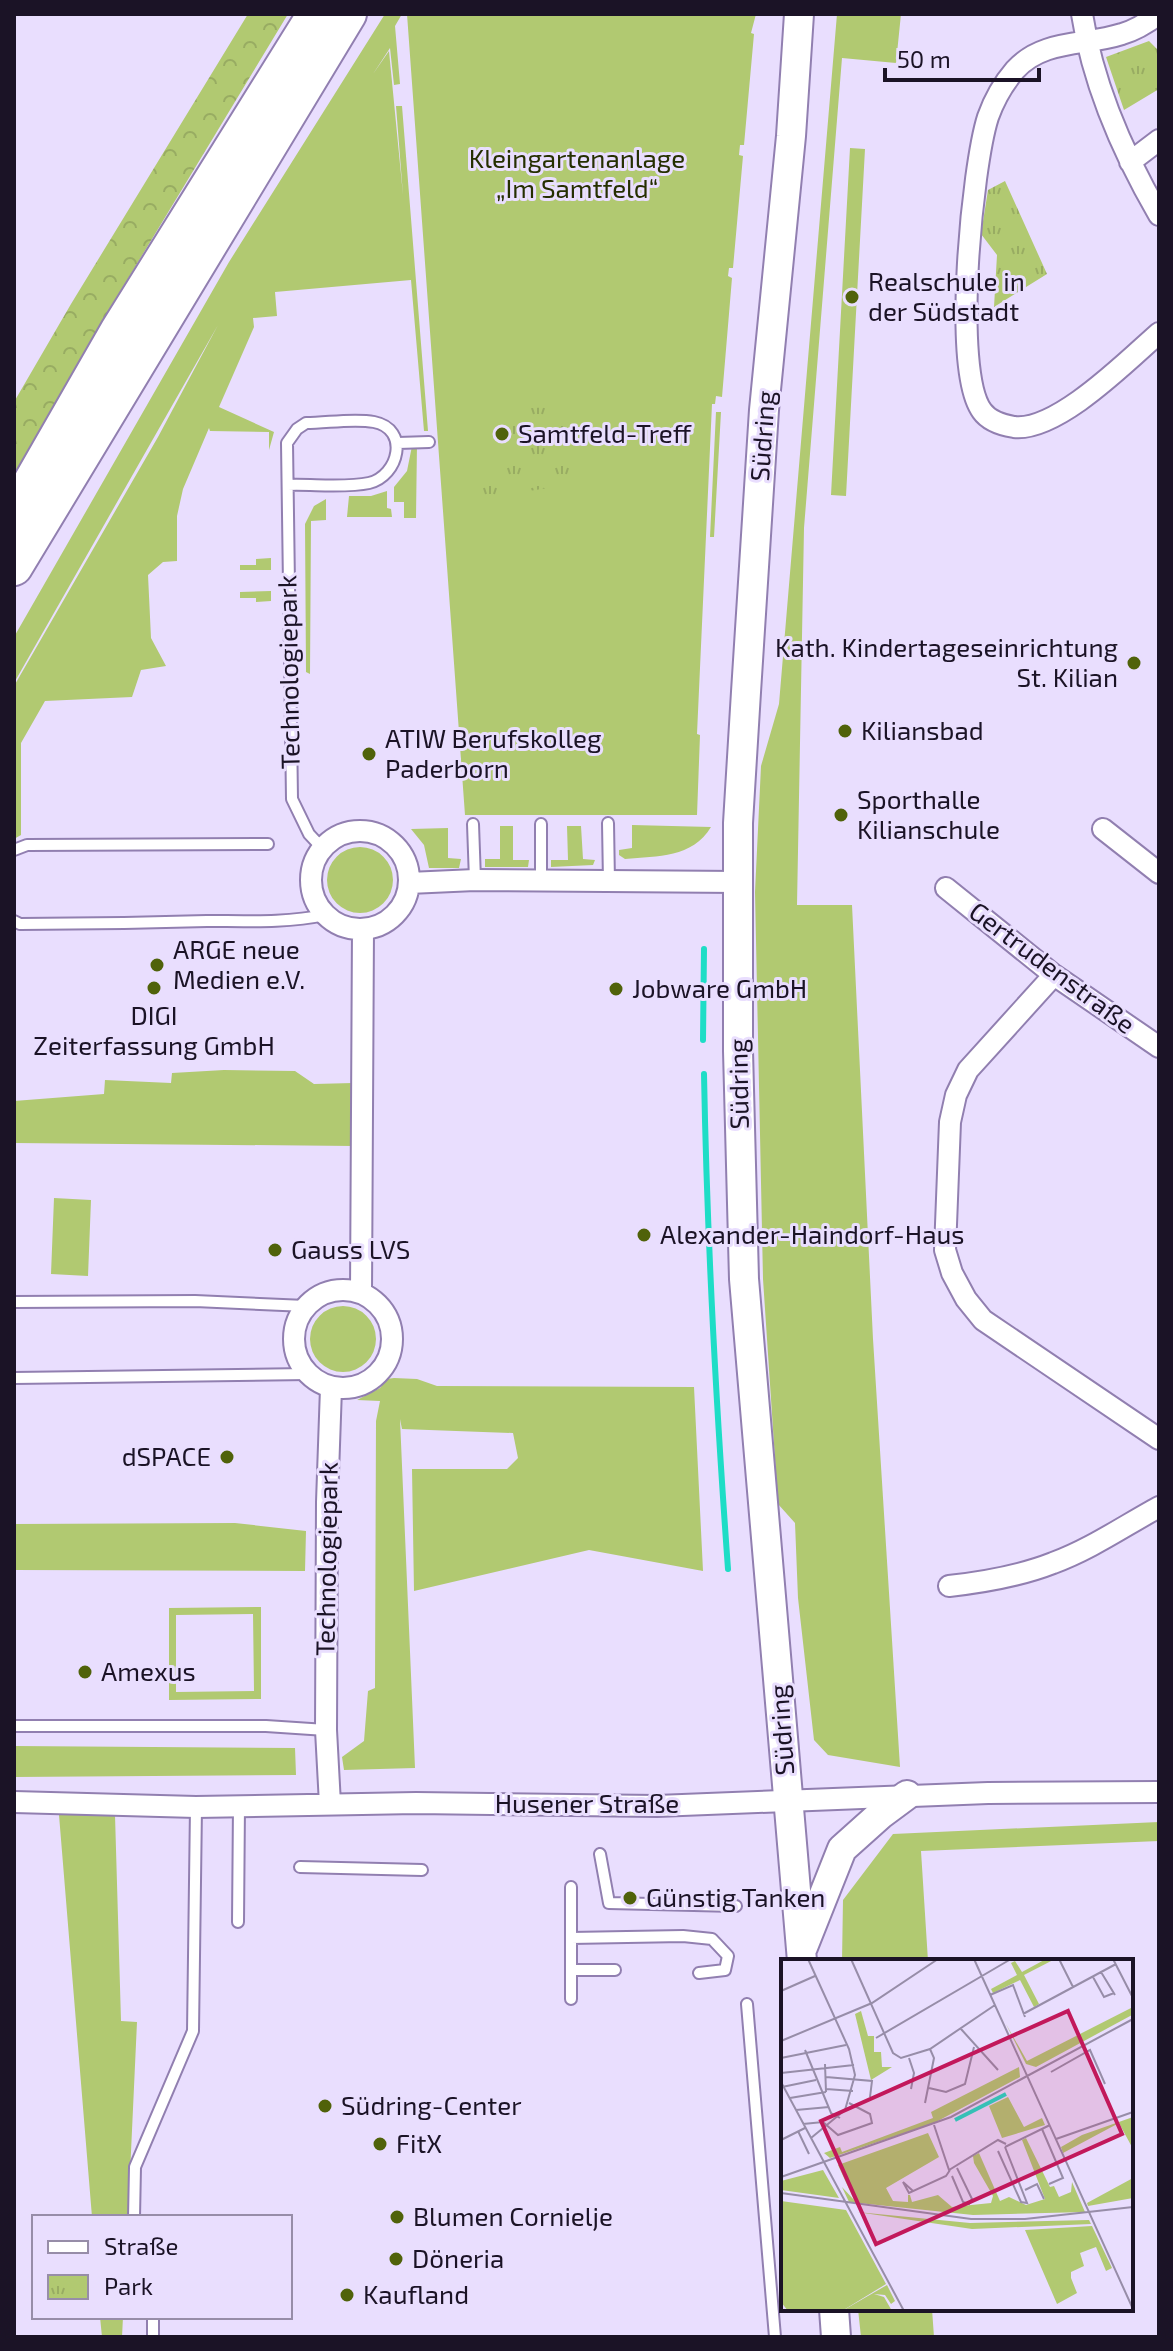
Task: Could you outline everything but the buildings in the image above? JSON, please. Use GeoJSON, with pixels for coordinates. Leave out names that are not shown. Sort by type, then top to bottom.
{"type":"FeatureCollection","features":[{"type":"Feature","properties":{"kind":"highway"},"geometry":{"type":"LineString","coordinates":[[14,513],[119,330],[316,14]]}},
{"type":"Feature","properties":{"kind":"highway"},"geometry":{"type":"LineString","coordinates":[[14,567],[348,14]]}},
{"type":"Feature","properties":{"kind":"main road","name":"Südring"},"geometry":{"type":"LineString","coordinates":[[799,14],[791,136],[764,410],[741,780],[738,1051],[744,1279],[802,1956]]}},
{"type":"Feature","properties":{"kind":"main road"},"geometry":{"type":"LineString","coordinates":[[802,1956],[842,1849],[907,1795]]}},
{"type":"Feature","properties":{"kind":"main road"},"geometry":{"type":"LineString","coordinates":[[834,2311],[836,2337]]}},
{"type":"Feature","properties":{"kind":"street"},"geometry":{"type":"LineString","coordinates":[[1082,14],[1086,42],[1112,120],[1130,162],[1159,215]]}},
{"type":"Feature","properties":{"kind":"street"},"geometry":{"type":"LineString","coordinates":[[1159,14],[1138,28],[1032,54],[999,90],[988,117],[976,179],[969,246],[967,317],[971,379],[977,402],[984,414],[995,422],[1015,427],[1031,426],[1075,403],[1159,333]]}},
{"type":"Feature","properties":{"kind":"street"},"geometry":{"type":"LineString","coordinates":[[1130,162],[1159,140]]}},
{"type":"Feature","properties":{"kind":"street"},"geometry":{"type":"LineString","coordinates":[[1103,829],[1159,873]]}},
{"type":"Feature","properties":{"kind":"street"},"geometry":{"type":"LineString","coordinates":[[348,833],[374,833],[396,847],[404,858],[409,883],[402,906],[394,916],[363,929],[347,927],[325,915],[318,904],[311,880],[313,867],[323,849],[337,838],[348,833]]}},
{"type":"Feature","properties":{"kind":"street"},"geometry":{"type":"LineString","coordinates":[[409,883],[475,880],[738,882]]}},
{"type":"Feature","properties":{"kind":"street","name":"Gertrudenstraße"},"geometry":{"type":"LineString","coordinates":[[946,888],[1054,975],[1159,1047]]}},
{"type":"Feature","properties":{"kind":"street"},"geometry":{"type":"LineString","coordinates":[[361,1293],[363,929]]}},
{"type":"Feature","properties":{"kind":"street"},"geometry":{"type":"LineString","coordinates":[[1054,975],[968,1070],[956,1095],[948,1147],[945,1250],[952,1273],[966,1299],[983,1320],[1159,1439]]}},
{"type":"Feature","properties":{"kind":"street"},"geometry":{"type":"LineString","coordinates":[[344,1289],[361,1293],[378,1304],[389,1321],[390,1354],[382,1369],[360,1386],[331,1388],[308,1374],[294,1346],[297,1321],[306,1306],[323,1294],[344,1289]]}},
{"type":"Feature","properties":{"kind":"street","name":"Technologiepark"},"geometry":{"type":"LineString","coordinates":[[330,1804],[326,1730],[331,1388]]}},
{"type":"Feature","properties":{"kind":"street"},"geometry":{"type":"LineString","coordinates":[[949,1586],[1009,1577],[1052,1564],[1088,1548],[1159,1507]]}},
{"type":"Feature","properties":{"kind":"street","name":"Husener Straße"},"geometry":{"type":"LineString","coordinates":[[14,1802],[196,1807],[330,1804],[657,1806],[907,1795],[1159,1792]]}},
{"type":"Feature","properties":{"kind":"lane","name":"Technologiepark"},"geometry":{"type":"LineString","coordinates":[[323,849],[309,834],[292,799],[287,443],[306,423],[373,422],[390,430],[398,443]]}},
{"type":"Feature","properties":{"kind":"lane"},"geometry":{"type":"LineString","coordinates":[[288,485],[368,483],[381,478],[391,468],[398,443],[429,442]]}},
{"type":"Feature","properties":{"kind":"lane"},"geometry":{"type":"LineString","coordinates":[[608,823],[609,882]]}},
{"type":"Feature","properties":{"kind":"lane"},"geometry":{"type":"LineString","coordinates":[[473,824],[475,880]]}},
{"type":"Feature","properties":{"kind":"lane"},"geometry":{"type":"LineString","coordinates":[[541,824],[541,881]]}},
{"type":"Feature","properties":{"kind":"lane"},"geometry":{"type":"LineString","coordinates":[[14,850],[27,845],[268,844]]}},
{"type":"Feature","properties":{"kind":"lane"},"geometry":{"type":"LineString","coordinates":[[14,921],[20,924],[171,922],[305,919],[325,915]]}},
{"type":"Feature","properties":{"kind":"lane"},"geometry":{"type":"LineString","coordinates":[[14,1302],[195,1301],[306,1306]]}},
{"type":"Feature","properties":{"kind":"lane"},"geometry":{"type":"LineString","coordinates":[[14,1378],[308,1374]]}},
{"type":"Feature","properties":{"kind":"lane"},"geometry":{"type":"LineString","coordinates":[[14,1726],[251,1726],[326,1730]]}},
{"type":"Feature","properties":{"kind":"lane"},"geometry":{"type":"LineString","coordinates":[[238,1922],[239,1805]]}},
{"type":"Feature","properties":{"kind":"lane"},"geometry":{"type":"LineString","coordinates":[[134,2215],[135,2167],[193,2031],[196,1807]]}},
{"type":"Feature","properties":{"kind":"lane"},"geometry":{"type":"LineString","coordinates":[[600,1854],[609,1903],[736,1906]]}},
{"type":"Feature","properties":{"kind":"lane"},"geometry":{"type":"LineString","coordinates":[[300,1867],[422,1870]]}},
{"type":"Feature","properties":{"kind":"lane"},"geometry":{"type":"LineString","coordinates":[[571,1887],[571,1999]]}},
{"type":"Feature","properties":{"kind":"lane"},"geometry":{"type":"LineString","coordinates":[[571,1938],[683,1936],[712,1939],[728,1956],[725,1970],[699,1973]]}},
{"type":"Feature","properties":{"kind":"lane"},"geometry":{"type":"LineString","coordinates":[[571,1970],[615,1970]]}},
{"type":"Feature","properties":{"kind":"lane"},"geometry":{"type":"LineString","coordinates":[[747,2004],[775,2337]]}},
{"type":"Feature","properties":{"kind":"green space"},"geometry":{"type":"Polygon","coordinates":[[[248,14],[288,14],[106,315],[14,476],[14,402],[248,14]]]}},
{"type":"Feature","properties":{"kind":"green space"},"geometry":{"type":"Polygon","coordinates":[[[385,14],[402,14],[395,26],[400,84],[394,85],[390,48],[373,74],[389,51],[403,195],[396,106],[402,106],[428,431],[424,431],[411,280],[275,292],[277,316],[253,318],[254,327],[219,407],[274,432],[269,450],[269,432],[210,431],[209,428],[183,489],[177,516],[177,561],[163,562],[148,575],[151,638],[166,666],[141,670],[132,697],[45,701],[21,743],[21,835],[14,839],[14,686],[158,437],[218,325],[14,683],[14,637],[229,262],[385,14]]]}},
{"type":"Feature","properties":{"kind":"green space","name":"Kleingartenanlage „Im Samtfeld“"},"geometry":{"type":"Polygon","coordinates":[[[407,14],[756,14],[751,33],[754,34],[744,145],[740,145],[739,155],[743,156],[733,268],[729,268],[728,276],[732,278],[722,397],[716,396],[715,404],[712,404],[697,734],[700,735],[697,815],[465,815],[407,14]]]}},
{"type":"Feature","properties":{"kind":"green space"},"geometry":{"type":"Polygon","coordinates":[[[837,14],[901,14],[896,63],[842,58],[804,528],[797,905],[852,905],[873,1339],[900,1767],[828,1755],[814,1740],[798,1598],[795,1523],[778,1504],[763,1279],[755,892],[761,766],[779,704],[837,14]]]}},
{"type":"Feature","properties":{"kind":"green space"},"geometry":{"type":"Polygon","coordinates":[[[1149,41],[1159,51],[1159,89],[1124,110],[1106,57],[1149,41]]]}},
{"type":"Feature","properties":{"kind":"green space"},"geometry":{"type":"Polygon","coordinates":[[[850,148],[865,149],[846,496],[831,495],[850,148]]]}},
{"type":"Feature","properties":{"kind":"green space"},"geometry":{"type":"Polygon","coordinates":[[[1005,181],[1047,274],[994,307],[997,255],[981,234],[988,190],[1005,181]]]}},
{"type":"Feature","properties":{"kind":"green space"},"geometry":{"type":"Polygon","coordinates":[[[556,407],[570,410],[578,419],[580,483],[483,498],[481,467],[512,465],[509,409],[556,407]]]}},
{"type":"Feature","properties":{"kind":"green space"},"geometry":{"type":"Polygon","coordinates":[[[716,412],[721,412],[714,537],[710,537],[716,412]]]}},
{"type":"Feature","properties":{"kind":"green space"},"geometry":{"type":"Polygon","coordinates":[[[417,444],[416,518],[404,518],[404,502],[394,502],[394,487],[407,471],[412,446],[417,444]]]}},
{"type":"Feature","properties":{"kind":"green space"},"geometry":{"type":"Polygon","coordinates":[[[387,491],[387,508],[391,509],[392,517],[347,517],[349,496],[371,496],[387,491]]]}},
{"type":"Feature","properties":{"kind":"green space"},"geometry":{"type":"Polygon","coordinates":[[[326,499],[326,520],[311,521],[310,674],[306,672],[305,524],[314,506],[326,499]]]}},
{"type":"Feature","properties":{"kind":"green space"},"geometry":{"type":"Polygon","coordinates":[[[271,558],[271,570],[240,570],[240,565],[256,565],[256,559],[271,558]]]}},
{"type":"Feature","properties":{"kind":"green space"},"geometry":{"type":"Polygon","coordinates":[[[271,591],[271,601],[256,602],[256,598],[240,598],[240,592],[271,591]]]}},
{"type":"Feature","properties":{"kind":"green space"},"geometry":{"type":"Polygon","coordinates":[[[632,825],[711,827],[694,845],[684,850],[662,856],[625,859],[619,855],[619,850],[632,848],[632,825]]]}},
{"type":"Feature","properties":{"kind":"green space"},"geometry":{"type":"Polygon","coordinates":[[[500,826],[513,826],[513,860],[529,860],[528,867],[485,867],[485,859],[500,859],[500,826]]]}},
{"type":"Feature","properties":{"kind":"green space"},"geometry":{"type":"Polygon","coordinates":[[[567,826],[581,826],[583,859],[595,860],[593,865],[551,867],[551,860],[568,860],[567,826]]]}},
{"type":"Feature","properties":{"kind":"green space"},"geometry":{"type":"Polygon","coordinates":[[[448,828],[448,858],[461,859],[459,868],[429,868],[424,845],[411,829],[448,828]]]}},
{"type":"Feature","properties":{"kind":"green space"},"geometry":{"type":"Polygon","coordinates":[[[354,847],[366,847],[378,852],[388,862],[393,880],[391,893],[378,908],[366,913],[354,913],[342,908],[332,898],[327,886],[327,874],[332,862],[342,852],[354,847]]]}},
{"type":"Feature","properties":{"kind":"green space"},"geometry":{"type":"Polygon","coordinates":[[[295,1071],[314,1084],[353,1083],[354,1146],[14,1143],[14,1101],[104,1094],[105,1080],[171,1083],[172,1073],[295,1071]]]}},
{"type":"Feature","properties":{"kind":"green space"},"geometry":{"type":"Polygon","coordinates":[[[54,1198],[91,1200],[88,1276],[51,1274],[54,1198]]]}},
{"type":"Feature","properties":{"kind":"green space"},"geometry":{"type":"Polygon","coordinates":[[[337,1306],[349,1306],[361,1311],[371,1321],[376,1339],[374,1352],[361,1367],[349,1372],[337,1372],[325,1367],[315,1357],[310,1345],[310,1333],[315,1321],[325,1311],[337,1306]]]}},
{"type":"Feature","properties":{"kind":"green space"},"geometry":{"type":"Polygon","coordinates":[[[387,1379],[417,1379],[437,1386],[694,1387],[703,1571],[589,1550],[414,1591],[412,1469],[507,1469],[518,1458],[513,1433],[402,1429],[400,1419],[415,1768],[344,1770],[342,1757],[364,1741],[368,1691],[375,1688],[376,1421],[380,1401],[357,1400],[380,1388],[387,1379]]]}},
{"type":"Feature","properties":{"kind":"green space"},"geometry":{"type":"Polygon","coordinates":[[[235,1523],[306,1531],[305,1571],[14,1570],[14,1524],[235,1523]]]}},
{"type":"Feature","properties":{"kind":"green space"},"geometry":{"type":"Polygon","coordinates":[[[261,1607],[261,1699],[169,1700],[169,1608],[261,1607]],[[253,1614],[176,1615],[176,1692],[254,1691],[253,1614]]]}},
{"type":"Feature","properties":{"kind":"green space"},"geometry":{"type":"Polygon","coordinates":[[[14,1746],[295,1748],[296,1775],[14,1777],[14,1746]]]}},
{"type":"Feature","properties":{"kind":"green space"},"geometry":{"type":"Polygon","coordinates":[[[59,1815],[115,1815],[121,2021],[137,2022],[128,2215],[92,2215],[59,1815]]]}},
{"type":"Feature","properties":{"kind":"green space"},"geometry":{"type":"Polygon","coordinates":[[[1159,1822],[1159,1841],[921,1851],[928,1959],[842,1959],[843,1900],[893,1834],[1159,1822]]]}},
{"type":"Feature","properties":{"kind":"green space"},"geometry":{"type":"Polygon","coordinates":[[[858,2311],[932,2311],[934,2337],[861,2337],[858,2311]]]}},
{"type":"Feature","properties":{"kind":"green space"},"geometry":{"type":"Polygon","coordinates":[[[100,2319],[123,2319],[122,2337],[102,2337],[100,2319]]]}},
{"type":"Feature","properties":{"kind":"waterway"},"geometry":{"type":"LineString","coordinates":[[703,1040],[704,949]]}},
{"type":"Feature","properties":{"kind":"waterway"},"geometry":{"type":"LineString","coordinates":[[704,1074],[713,1322],[728,1569]]}},
{"type":"Feature","properties":{"kind":"place","name":"Realschule in der Südstadt"},"geometry":{"type":"Point","coordinates":[852,297]}},
{"type":"Feature","properties":{"kind":"place","name":"Samtfeld-Treff"},"geometry":{"type":"Point","coordinates":[502,434]}},
{"type":"Feature","properties":{"kind":"place","name":"Kath. Kindertageseinrichtung St. Kilian"},"geometry":{"type":"Point","coordinates":[1134,663]}},
{"type":"Feature","properties":{"kind":"place","name":"Kiliansbad"},"geometry":{"type":"Point","coordinates":[845,731]}},
{"type":"Feature","properties":{"kind":"place","name":"ATIW Berufskolleg Paderborn"},"geometry":{"type":"Point","coordinates":[369,754]}},
{"type":"Feature","properties":{"kind":"place","name":"Sporthalle Kilianschule"},"geometry":{"type":"Point","coordinates":[841,815]}},
{"type":"Feature","properties":{"kind":"place","name":"ARGE neue Medien e.V."},"geometry":{"type":"Point","coordinates":[157,965]}},
{"type":"Feature","properties":{"kind":"place","name":"DIGI Zeiterfassung GmbH"},"geometry":{"type":"Point","coordinates":[154,988]}},
{"type":"Feature","properties":{"kind":"place","name":"Jobware GmbH"},"geometry":{"type":"Point","coordinates":[616,989]}},
{"type":"Feature","properties":{"kind":"place","name":"Alexander-Haindorf-Haus"},"geometry":{"type":"Point","coordinates":[644,1235]}},
{"type":"Feature","properties":{"kind":"place","name":"Gauss LVS"},"geometry":{"type":"Point","coordinates":[275,1250]}},
{"type":"Feature","properties":{"kind":"place","name":"dSPACE"},"geometry":{"type":"Point","coordinates":[227,1457]}},
{"type":"Feature","properties":{"kind":"place","name":"Amexus"},"geometry":{"type":"Point","coordinates":[85,1672]}},
{"type":"Feature","properties":{"kind":"place","name":"Günstig Tanken"},"geometry":{"type":"Point","coordinates":[630,1898]}},
{"type":"Feature","properties":{"kind":"place","name":"Südring-Center"},"geometry":{"type":"Point","coordinates":[325,2106]}},
{"type":"Feature","properties":{"kind":"place","name":"FitX"},"geometry":{"type":"Point","coordinates":[380,2144]}},
{"type":"Feature","properties":{"kind":"place","name":"Blumen Cornielje"},"geometry":{"type":"Point","coordinates":[397,2217]}},
{"type":"Feature","properties":{"kind":"place","name":"Döneria"},"geometry":{"type":"Point","coordinates":[396,2259]}},
{"type":"Feature","properties":{"kind":"place","name":"Kaufland"},"geometry":{"type":"Point","coordinates":[347,2295]}}]}
